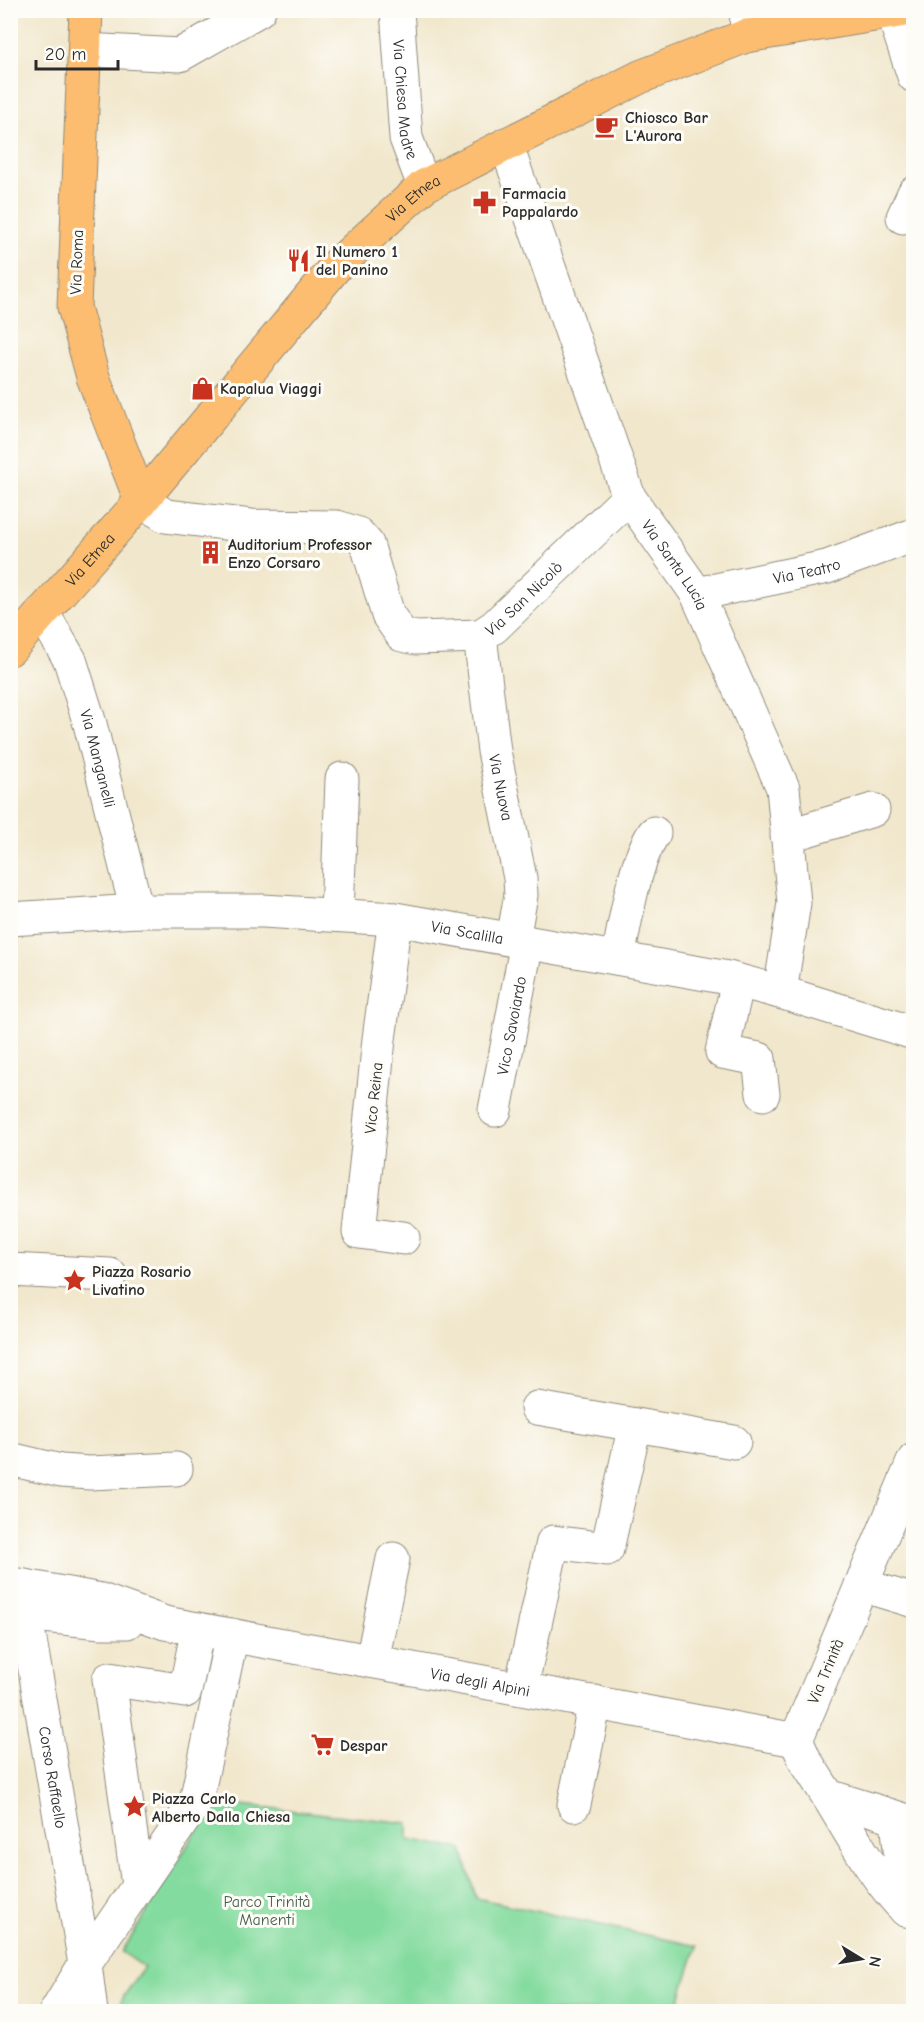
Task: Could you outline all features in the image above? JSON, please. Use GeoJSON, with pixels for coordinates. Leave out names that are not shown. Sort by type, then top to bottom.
{"type":"FeatureCollection","features":[{"type":"Feature","properties":{"kind":"main road","name":"Via Roma"},"geometry":{"type":"LineString","coordinates":[[86,10],[74,307],[93,377],[141,501]]}},
{"type":"Feature","properties":{"kind":"main road","name":"Via Etnea"},"geometry":{"type":"LineString","coordinates":[[10,649],[141,501],[337,265],[424,186],[747,23],[899,12]]}},
{"type":"Feature","properties":{"kind":"street"},"geometry":{"type":"LineString","coordinates":[[85,50],[180,56],[259,10]]}},
{"type":"Feature","properties":{"kind":"street","name":"Via Chiesa Madre"},"geometry":{"type":"LineString","coordinates":[[397,10],[406,138],[424,186]]}},
{"type":"Feature","properties":{"kind":"street"},"geometry":{"type":"LineString","coordinates":[[899,12],[914,76]]}},
{"type":"Feature","properties":{"kind":"street","name":"Via Santa Lucia"},"geometry":{"type":"LineString","coordinates":[[506,144],[629,497],[697,594],[783,788],[794,903],[780,992]]}},
{"type":"Feature","properties":{"kind":"street","name":"Via San Nicolò"},"geometry":{"type":"LineString","coordinates":[[141,501],[166,516],[251,526],[337,527],[358,534],[367,544],[388,615],[402,635],[416,638],[480,636],[494,627],[629,497]]}},
{"type":"Feature","properties":{"kind":"street","name":"Via Teatro"},"geometry":{"type":"LineString","coordinates":[[697,594],[827,567],[914,535]]}},
{"type":"Feature","properties":{"kind":"street","name":"Via Manganelli"},"geometry":{"type":"LineString","coordinates":[[42,612],[70,660],[90,723],[137,911]]}},
{"type":"Feature","properties":{"kind":"street","name":"Via Nuova"},"geometry":{"type":"LineString","coordinates":[[480,636],[494,751],[520,878],[520,940]]}},
{"type":"Feature","properties":{"kind":"street"},"geometry":{"type":"LineString","coordinates":[[337,915],[342,779]]}},
{"type":"Feature","properties":{"kind":"street"},"geometry":{"type":"LineString","coordinates":[[787,836],[873,810]]}},
{"type":"Feature","properties":{"kind":"street"},"geometry":{"type":"LineString","coordinates":[[618,958],[627,911],[645,845],[654,833]]}},
{"type":"Feature","properties":{"kind":"street","name":"Via Scalilla"},"geometry":{"type":"LineString","coordinates":[[10,919],[137,911],[263,911],[395,919],[738,981],[914,1033]]}},
{"type":"Feature","properties":{"kind":"street","name":"Vico Reina"},"geometry":{"type":"LineString","coordinates":[[395,919],[379,1039],[359,1232],[403,1238]]}},
{"type":"Feature","properties":{"kind":"street","name":"Vico Savoiardo"},"geometry":{"type":"LineString","coordinates":[[495,1110],[520,940]]}},
{"type":"Feature","properties":{"kind":"street"},"geometry":{"type":"LineString","coordinates":[[738,981],[722,1052],[759,1059],[763,1094]]}},
{"type":"Feature","properties":{"kind":"street"},"geometry":{"type":"LineString","coordinates":[[10,1270],[110,1275]]}},
{"type":"Feature","properties":{"kind":"street"},"geometry":{"type":"LineString","coordinates":[[537,1408],[734,1442]]}},
{"type":"Feature","properties":{"kind":"street"},"geometry":{"type":"LineString","coordinates":[[521,1688],[553,1542],[607,1549],[635,1425]]}},
{"type":"Feature","properties":{"kind":"street"},"geometry":{"type":"LineString","coordinates":[[10,1459],[61,1472],[90,1473],[176,1468]]}},
{"type":"Feature","properties":{"kind":"street","name":"Via Trinità"},"geometry":{"type":"LineString","coordinates":[[796,1740],[914,1460]]}},
{"type":"Feature","properties":{"kind":"street"},"geometry":{"type":"LineString","coordinates":[[372,1661],[393,1559]]}},
{"type":"Feature","properties":{"kind":"street"},"geometry":{"type":"LineString","coordinates":[[861,1585],[914,1601]]}},
{"type":"Feature","properties":{"kind":"street","name":"Via degli Alpini"},"geometry":{"type":"LineString","coordinates":[[18,1596],[101,1622],[165,1623],[796,1740]]}},
{"type":"Feature","properties":{"kind":"street","name":"Corso Raffaello"},"geometry":{"type":"LineString","coordinates":[[18,1596],[85,1964],[91,2012]]}},
{"type":"Feature","properties":{"kind":"street"},"geometry":{"type":"LineString","coordinates":[[185,1691],[198,1629]]}},
{"type":"Feature","properties":{"kind":"street"},"geometry":{"type":"LineString","coordinates":[[56,2012],[85,1964],[196,1801],[232,1635]]}},
{"type":"Feature","properties":{"kind":"street"},"geometry":{"type":"LineString","coordinates":[[138,1886],[110,1679],[219,1697]]}},
{"type":"Feature","properties":{"kind":"street"},"geometry":{"type":"LineString","coordinates":[[574,1805],[595,1702]]}},
{"type":"Feature","properties":{"kind":"street"},"geometry":{"type":"LineString","coordinates":[[796,1740],[805,1760],[858,1846],[891,1895],[910,1911]]}},
{"type":"Feature","properties":{"kind":"street"},"geometry":{"type":"LineString","coordinates":[[828,1796],[905,1821],[910,1911]]}},
{"type":"Feature","properties":{"kind":"green space","name":"Parco Trinità Manenti"},"geometry":{"type":"Polygon","coordinates":[[[214,1802],[408,1823],[408,1839],[462,1849],[476,1898],[697,1946],[676,2011],[116,2012],[144,1967],[122,1952],[214,1802]]]}},
{"type":"Feature","properties":{"kind":"place","name":"Chiosco Bar L'Aurora"},"geometry":{"type":"Point","coordinates":[607,126]}},
{"type":"Feature","properties":{"kind":"place","name":"Farmacia Pappalardo"},"geometry":{"type":"Point","coordinates":[484,202]}},
{"type":"Feature","properties":{"kind":"place","name":"Il Numero 1 del Panino"},"geometry":{"type":"Point","coordinates":[298,260]}},
{"type":"Feature","properties":{"kind":"place","name":"Kapalua Viaggi"},"geometry":{"type":"Point","coordinates":[202,388]}},
{"type":"Feature","properties":{"kind":"place","name":"Auditorium Professor Enzo Corsaro"},"geometry":{"type":"Point","coordinates":[210,553]}},
{"type":"Feature","properties":{"kind":"place","name":"Piazza Rosario Livatino"},"geometry":{"type":"Point","coordinates":[74,1280]}},
{"type":"Feature","properties":{"kind":"place","name":"Despar"},"geometry":{"type":"Point","coordinates":[322,1745]}},
{"type":"Feature","properties":{"kind":"place","name":"Piazza Carlo Alberto Dalla Chiesa"},"geometry":{"type":"Point","coordinates":[134,1807]}}]}
